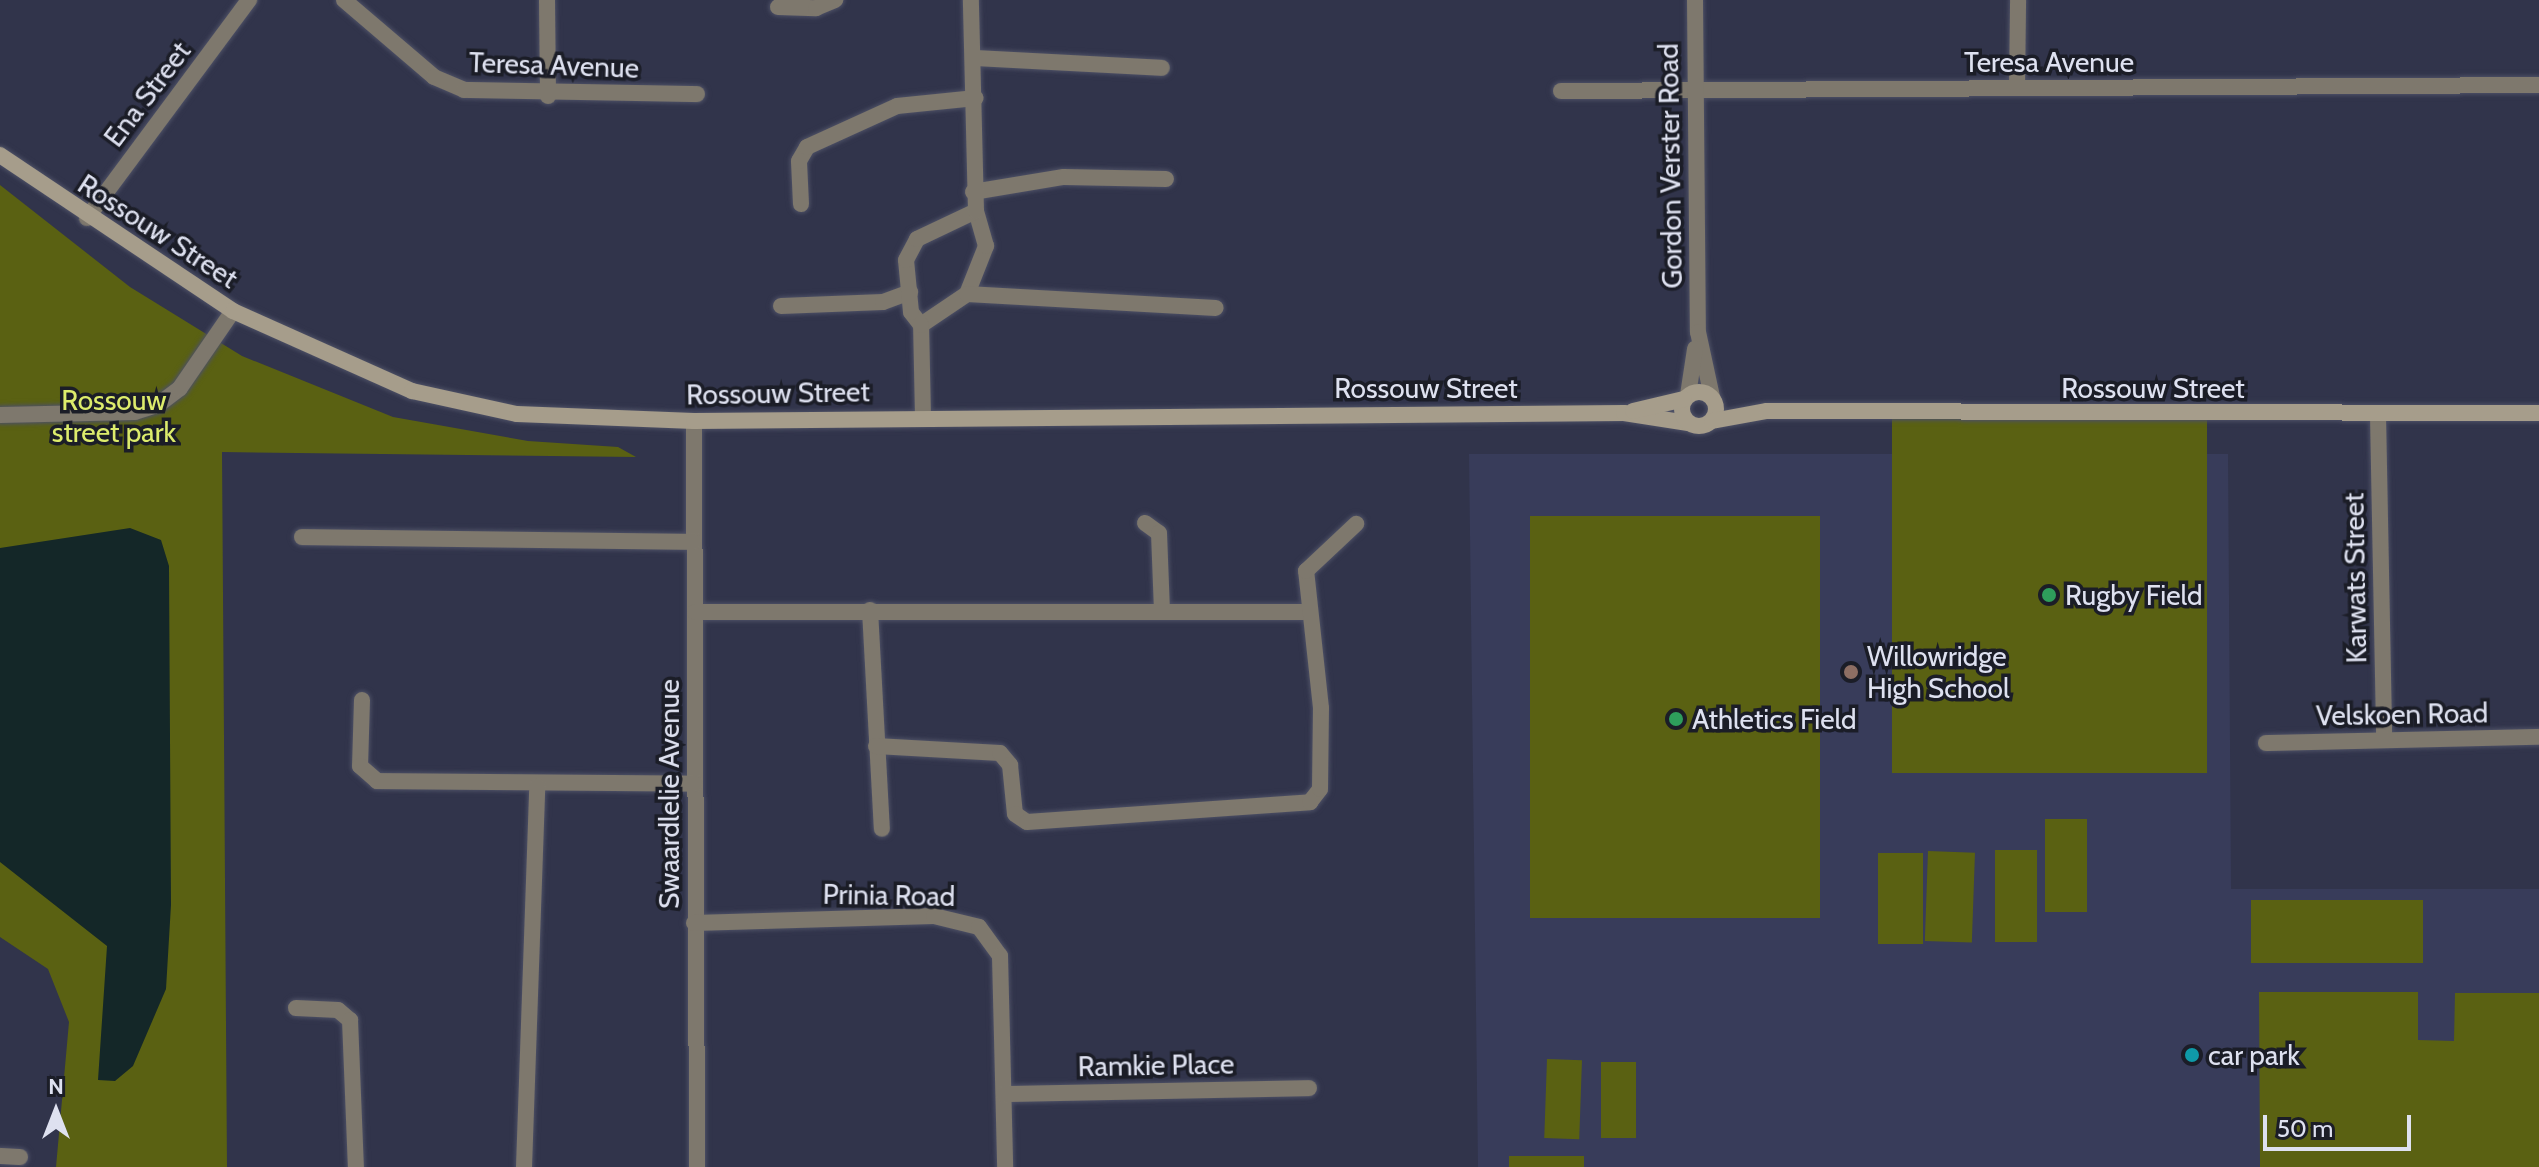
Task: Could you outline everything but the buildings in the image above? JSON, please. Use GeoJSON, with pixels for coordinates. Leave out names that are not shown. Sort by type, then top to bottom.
{"type":"FeatureCollection","features":[{"type":"Feature","properties":{"kind":"main road","name":"Rossouw Street"},"geometry":{"type":"LineString","coordinates":[[0,155],[87,218],[233,311],[350,369],[461,404],[568,418],[694,421],[1624,413],[1688,423],[1767,411],[2378,415],[2539,413]]}},
{"type":"Feature","properties":{"kind":"main road","name":"Rossouw Street"},"geometry":{"type":"LineString","coordinates":[[1624,413],[1686,397],[1713,399],[1767,411]]}},
{"type":"Feature","properties":{"kind":"main road"},"geometry":{"type":"LineString","coordinates":[[1686,397],[1688,423]]}},
{"type":"Feature","properties":{"kind":"main road"},"geometry":{"type":"LineString","coordinates":[[1712,421],[1713,399]]}},
{"type":"Feature","properties":{"kind":"street","name":"Ena Street"},"geometry":{"type":"LineString","coordinates":[[87,218],[249,0]]}},
{"type":"Feature","properties":{"kind":"street","name":"Teresa Avenue"},"geometry":{"type":"LineString","coordinates":[[344,0],[448,84],[548,96],[697,94]]}},
{"type":"Feature","properties":{"kind":"street"},"geometry":{"type":"LineString","coordinates":[[547,0],[548,96]]}},
{"type":"Feature","properties":{"kind":"street"},"geometry":{"type":"LineString","coordinates":[[778,7],[816,8],[835,0]]}},
{"type":"Feature","properties":{"kind":"street"},"geometry":{"type":"LineString","coordinates":[[921,325],[967,294],[986,246],[973,192],[976,98],[971,0]]}},
{"type":"Feature","properties":{"kind":"street","name":"Gordon Verster Road"},"geometry":{"type":"LineString","coordinates":[[1686,397],[1698,332],[1695,0]]}},
{"type":"Feature","properties":{"kind":"street"},"geometry":{"type":"LineString","coordinates":[[2017,88],[2018,0]]}},
{"type":"Feature","properties":{"kind":"street"},"geometry":{"type":"LineString","coordinates":[[974,58],[1162,68]]}},
{"type":"Feature","properties":{"kind":"street","name":"Teresa Avenue"},"geometry":{"type":"LineString","coordinates":[[1561,91],[1694,95],[2017,88],[2539,85]]}},
{"type":"Feature","properties":{"kind":"street"},"geometry":{"type":"LineString","coordinates":[[801,204],[799,161],[807,147],[897,106],[976,98]]}},
{"type":"Feature","properties":{"kind":"street"},"geometry":{"type":"LineString","coordinates":[[973,192],[1064,177],[1166,179]]}},
{"type":"Feature","properties":{"kind":"street"},"geometry":{"type":"LineString","coordinates":[[923,417],[921,325],[910,292],[911,243],[976,211]]}},
{"type":"Feature","properties":{"kind":"street"},"geometry":{"type":"LineString","coordinates":[[781,306],[883,302],[910,292]]}},
{"type":"Feature","properties":{"kind":"street"},"geometry":{"type":"LineString","coordinates":[[967,294],[1216,308]]}},
{"type":"Feature","properties":{"kind":"street"},"geometry":{"type":"LineString","coordinates":[[0,415],[135,412],[159,404],[180,388],[233,311]]}},
{"type":"Feature","properties":{"kind":"street","name":"Gordon Verster Road"},"geometry":{"type":"LineString","coordinates":[[1698,332],[1713,399]]}},
{"type":"Feature","properties":{"kind":"street","name":"Karwats Street"},"geometry":{"type":"LineString","coordinates":[[2378,415],[2384,740]]}},
{"type":"Feature","properties":{"kind":"street","name":"Swaardlelie Avenue"},"geometry":{"type":"LineString","coordinates":[[694,421],[697,1167]]}},
{"type":"Feature","properties":{"kind":"street"},"geometry":{"type":"LineString","coordinates":[[1145,523],[1159,533],[1162,610]]}},
{"type":"Feature","properties":{"kind":"street"},"geometry":{"type":"LineString","coordinates":[[876,746],[1000,753],[1010,765],[1015,814],[1027,822],[1310,802],[1320,789],[1321,708],[1305,612],[1306,571],[1356,524]]}},
{"type":"Feature","properties":{"kind":"street"},"geometry":{"type":"LineString","coordinates":[[302,537],[694,542]]}},
{"type":"Feature","properties":{"kind":"street"},"geometry":{"type":"LineString","coordinates":[[870,610],[882,829]]}},
{"type":"Feature","properties":{"kind":"street"},"geometry":{"type":"LineString","coordinates":[[695,612],[1305,612]]}},
{"type":"Feature","properties":{"kind":"street"},"geometry":{"type":"LineString","coordinates":[[362,700],[360,766],[368,778],[537,786],[695,784]]}},
{"type":"Feature","properties":{"kind":"street","name":"Velskoen Road"},"geometry":{"type":"LineString","coordinates":[[2266,743],[2539,737]]}},
{"type":"Feature","properties":{"kind":"street"},"geometry":{"type":"LineString","coordinates":[[524,1167],[537,786]]}},
{"type":"Feature","properties":{"kind":"street","name":"Prinia Road"},"geometry":{"type":"LineString","coordinates":[[694,923],[934,916],[979,927],[1000,956],[1005,1167]]}},
{"type":"Feature","properties":{"kind":"street"},"geometry":{"type":"LineString","coordinates":[[296,1008],[338,1010],[350,1020],[356,1167]]}},
{"type":"Feature","properties":{"kind":"street","name":"Ramkie Place"},"geometry":{"type":"LineString","coordinates":[[1004,1094],[1309,1088]]}},
{"type":"Feature","properties":{"kind":"street"},"geometry":{"type":"LineString","coordinates":[[0,1156],[20,1157]]}},
{"type":"Feature","properties":{"kind":"shaded area","name":"Willowridge High School"},"geometry":{"type":"Polygon","coordinates":[[[1469,454],[2228,454],[2231,889],[2539,889],[2539,1167],[1478,1167],[1469,454]]]}},
{"type":"Feature","properties":{"kind":"shaded area"},"geometry":{"type":"Polygon","coordinates":[[[130,528],[161,540],[169,566],[171,905],[166,989],[133,1066],[115,1081],[98,1080],[107,946],[0,862],[0,548],[130,528]]]}},
{"type":"Feature","properties":{"kind":"green space","name":"Rossouw street park"},"geometry":{"type":"Polygon","coordinates":[[[0,185],[130,287],[242,356],[393,417],[528,441],[618,447],[636,457],[222,452],[227,1167],[56,1167],[69,1022],[48,969],[0,937],[0,185]]]}},
{"type":"Feature","properties":{"kind":"green space","name":"Rugby Field"},"geometry":{"type":"Polygon","coordinates":[[[1892,418],[2207,418],[2207,773],[1892,773],[1892,418]]]}},
{"type":"Feature","properties":{"kind":"green space","name":"Athletics Field"},"geometry":{"type":"Polygon","coordinates":[[[1530,516],[1820,516],[1820,918],[1530,918],[1530,516]]]}},
{"type":"Feature","properties":{"kind":"green space"},"geometry":{"type":"Polygon","coordinates":[[[2045,819],[2087,819],[2087,912],[2045,912],[2045,819]]]}},
{"type":"Feature","properties":{"kind":"green space"},"geometry":{"type":"Polygon","coordinates":[[[1995,850],[2037,850],[2037,942],[1995,942],[1995,850]]]}},
{"type":"Feature","properties":{"kind":"green space"},"geometry":{"type":"Polygon","coordinates":[[[1928,851],[1975,853],[1972,943],[1925,941],[1928,851]]]}},
{"type":"Feature","properties":{"kind":"green space"},"geometry":{"type":"Polygon","coordinates":[[[1878,853],[1923,853],[1923,944],[1878,944],[1878,853]]]}},
{"type":"Feature","properties":{"kind":"green space"},"geometry":{"type":"Polygon","coordinates":[[[2251,900],[2423,900],[2423,963],[2251,963],[2251,900]]]}},
{"type":"Feature","properties":{"kind":"green space"},"geometry":{"type":"Polygon","coordinates":[[[2259,992],[2418,992],[2418,1040],[2454,1041],[2455,993],[2539,993],[2539,1167],[2260,1167],[2259,992]]]}},
{"type":"Feature","properties":{"kind":"green space"},"geometry":{"type":"Polygon","coordinates":[[[1547,1059],[1582,1060],[1579,1139],[1544,1138],[1547,1059]]]}},
{"type":"Feature","properties":{"kind":"green space"},"geometry":{"type":"Polygon","coordinates":[[[1601,1062],[1636,1062],[1636,1138],[1601,1138],[1601,1062]]]}},
{"type":"Feature","properties":{"kind":"green space"},"geometry":{"type":"Polygon","coordinates":[[[1509,1156],[1584,1156],[1584,1167],[1509,1167],[1509,1156]]]}},
{"type":"Feature","properties":{"kind":"place","name":"Rugby Field"},"geometry":{"type":"Point","coordinates":[2049,595]}},
{"type":"Feature","properties":{"kind":"place","name":"Willowridge High School"},"geometry":{"type":"Point","coordinates":[1851,672]}},
{"type":"Feature","properties":{"kind":"place","name":"Athletics Field"},"geometry":{"type":"Point","coordinates":[1676,719]}},
{"type":"Feature","properties":{"kind":"place","name":"car park"},"geometry":{"type":"Point","coordinates":[2192,1055]}}]}
